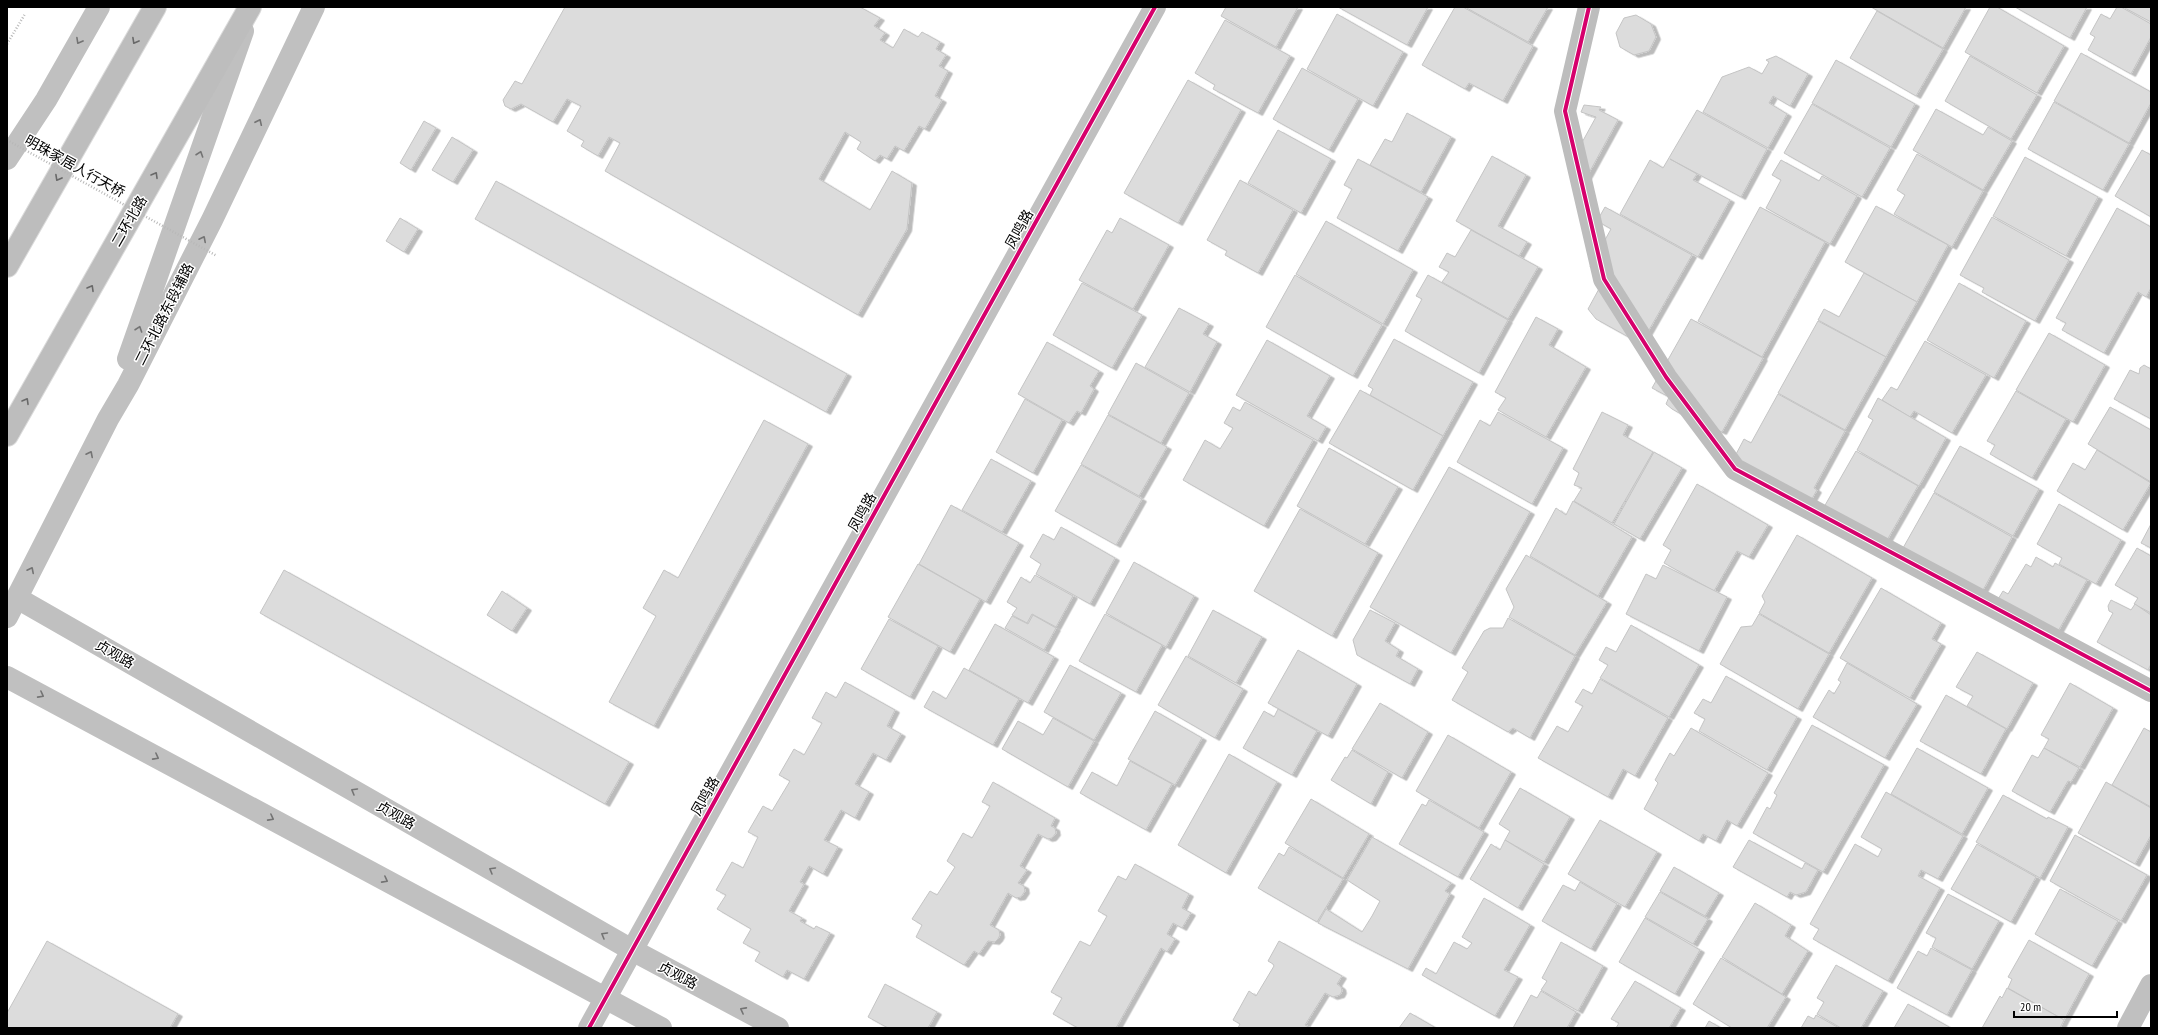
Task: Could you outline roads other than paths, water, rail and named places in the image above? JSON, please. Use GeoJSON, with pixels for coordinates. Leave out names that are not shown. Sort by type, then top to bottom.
{"type":"FeatureCollection","features":[{"type":"Feature","properties":{"kind":"main road"},"geometry":{"type":"LineString","coordinates":[[7,159],[46,100],[98,7]]}},
{"type":"Feature","properties":{"kind":"main road"},"geometry":{"type":"LineString","coordinates":[[7,266],[154,7]]}},
{"type":"Feature","properties":{"kind":"main road"},"geometry":{"type":"LineString","coordinates":[[108,419],[251,7]]}},
{"type":"Feature","properties":{"kind":"main road","name":"二环北路"},"geometry":{"type":"LineString","coordinates":[[7,435],[251,7]]}},
{"type":"Feature","properties":{"kind":"main road","name":"二环北路东段辅路"},"geometry":{"type":"LineString","coordinates":[[7,617],[212,220],[314,7]]}},
{"type":"Feature","properties":{"kind":"main road","name":"凤鸣路"},"geometry":{"type":"LineString","coordinates":[[589,1028],[1155,7]]}},
{"type":"Feature","properties":{"kind":"main road"},"geometry":{"type":"LineString","coordinates":[[1589,7],[1565,112],[1604,279],[1666,376],[1735,469],[2151,691]]}},
{"type":"Feature","properties":{"kind":"main road"},"geometry":{"type":"LineString","coordinates":[[7,246],[31,226]]}},
{"type":"Feature","properties":{"kind":"main road","name":"贞观路"},"geometry":{"type":"LineString","coordinates":[[17,598],[632,950],[778,1028]]}},
{"type":"Feature","properties":{"kind":"main road"},"geometry":{"type":"LineString","coordinates":[[7,677],[661,1028]]}},
{"type":"Feature","properties":{"kind":"main road"},"geometry":{"type":"LineString","coordinates":[[2128,1028],[2151,985]]}}]}
